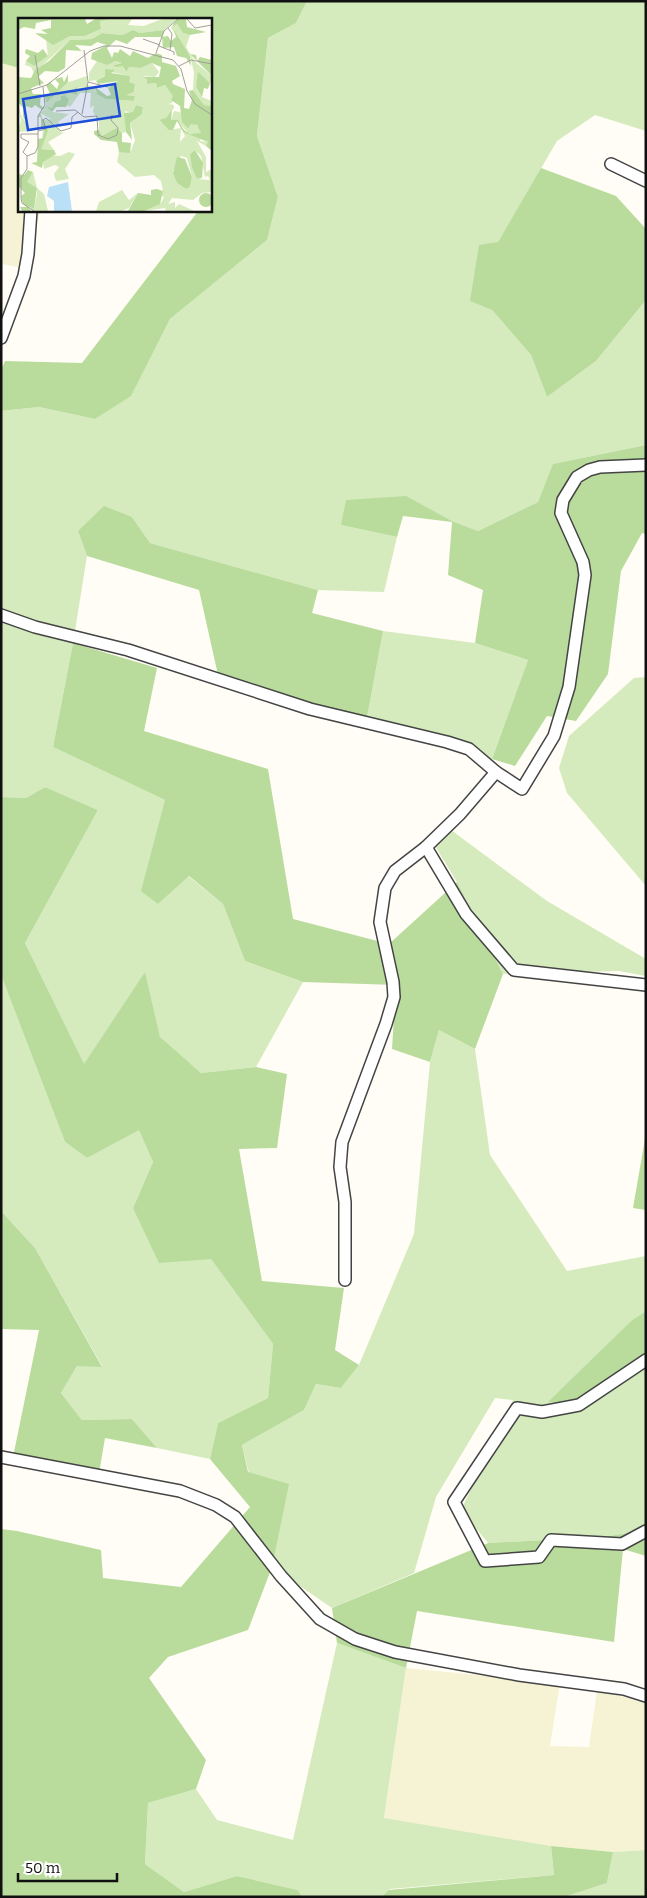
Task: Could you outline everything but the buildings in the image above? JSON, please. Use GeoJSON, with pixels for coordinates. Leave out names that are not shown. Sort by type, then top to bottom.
{"type":"FeatureCollection","features":[{"type":"Feature","properties":{"kind":"street"},"geometry":{"type":"LineString","coordinates":[[612,164],[646,181]]}},
{"type":"Feature","properties":{"kind":"street"},"geometry":{"type":"LineString","coordinates":[[1,338],[24,276],[28,254],[31,211]]}},
{"type":"Feature","properties":{"kind":"street"},"geometry":{"type":"LineString","coordinates":[[1,615],[35,627],[128,650],[310,709],[469,749],[496,772],[522,789],[554,736],[569,687],[585,575],[583,562],[561,513],[563,500],[577,477],[589,470],[646,465]]}},
{"type":"Feature","properties":{"kind":"street"},"geometry":{"type":"LineString","coordinates":[[345,1280],[345,1202],[340,1167],[342,1142],[386,1024],[394,997],[393,982],[380,922],[385,888],[395,871],[426,848],[460,814],[496,772]]}},
{"type":"Feature","properties":{"kind":"street"},"geometry":{"type":"LineString","coordinates":[[426,848],[466,914],[514,970],[646,985]]}},
{"type":"Feature","properties":{"kind":"street"},"geometry":{"type":"LineString","coordinates":[[646,1360],[579,1405],[542,1412],[518,1408],[454,1502],[486,1561],[539,1557],[551,1540],[622,1544],[646,1531]]}},
{"type":"Feature","properties":{"kind":"street"},"geometry":{"type":"LineString","coordinates":[[1,1457],[180,1491],[216,1504],[235,1517],[281,1576],[320,1620],[355,1639],[395,1652],[520,1675],[624,1689],[646,1696]]}},
{"type":"Feature","properties":{"kind":"shaded area"},"geometry":{"type":"Polygon","coordinates":[[[1,63],[18,68],[18,211],[41,211],[24,268],[1,264],[1,63]]]}},
{"type":"Feature","properties":{"kind":"shaded area"},"geometry":{"type":"Polygon","coordinates":[[[406,1668],[560,1683],[550,1746],[589,1747],[597,1690],[646,1703],[646,1850],[613,1852],[551,1846],[384,1819],[406,1668]]]}},
{"type":"Feature","properties":{"kind":"green space"},"geometry":{"type":"Polygon","coordinates":[[[1,1],[307,1],[296,23],[268,38],[257,136],[278,197],[267,240],[170,319],[131,396],[95,419],[39,407],[1,411],[1,370],[5,361],[82,363],[198,211],[211,211],[211,18],[18,18],[18,68],[1,63],[1,1]]]}},
{"type":"Feature","properties":{"kind":"green space"},"geometry":{"type":"Polygon","coordinates":[[[307,1],[646,1],[646,131],[595,115],[557,141],[498,242],[492,310],[531,355],[547,397],[596,361],[646,300],[646,445],[554,464],[538,502],[478,531],[452,521],[406,497],[341,525],[397,537],[384,592],[318,590],[150,543],[132,517],[78,531],[87,556],[53,747],[165,800],[158,904],[188,876],[223,904],[245,961],[303,982],[256,1067],[201,1073],[160,1038],[145,973],[84,1065],[25,943],[98,810],[45,787],[26,798],[1,797],[1,411],[39,407],[95,419],[131,395],[170,319],[267,240],[278,197],[257,136],[268,38],[296,23],[307,1]]]}},
{"type":"Feature","properties":{"kind":"green space"},"geometry":{"type":"Polygon","coordinates":[[[541,168],[616,196],[646,229],[646,300],[596,361],[547,397],[531,355],[492,310],[470,301],[479,245],[498,242],[541,168]]]}},
{"type":"Feature","properties":{"kind":"green space"},"geometry":{"type":"Polygon","coordinates":[[[646,445],[646,534],[642,533],[621,571],[608,674],[576,721],[547,716],[515,766],[492,759],[528,660],[475,643],[483,590],[448,575],[452,522],[403,516],[397,537],[341,525],[346,500],[406,496],[452,521],[478,531],[538,502],[553,464],[646,445]]]}},
{"type":"Feature","properties":{"kind":"green space"},"geometry":{"type":"Polygon","coordinates":[[[104,506],[132,517],[150,543],[318,590],[312,613],[383,631],[366,723],[218,675],[199,590],[87,556],[78,531],[104,506]]]}},
{"type":"Feature","properties":{"kind":"green space"},"geometry":{"type":"Polygon","coordinates":[[[383,631],[475,643],[528,660],[492,759],[366,723],[383,631]]]}},
{"type":"Feature","properties":{"kind":"green space"},"geometry":{"type":"Polygon","coordinates":[[[73,643],[157,668],[144,731],[268,769],[293,919],[389,944],[457,882],[503,974],[475,1049],[439,1030],[430,1062],[392,1049],[396,985],[303,982],[245,961],[223,904],[189,876],[158,904],[141,891],[165,800],[53,747],[73,643]]]}},
{"type":"Feature","properties":{"kind":"green space"},"geometry":{"type":"Polygon","coordinates":[[[646,677],[646,886],[567,793],[559,768],[569,736],[634,678],[646,677]]]}},
{"type":"Feature","properties":{"kind":"green space"},"geometry":{"type":"Polygon","coordinates":[[[45,787],[98,810],[25,943],[84,1064],[145,972],[160,1037],[201,1073],[256,1067],[287,1074],[277,1148],[239,1149],[262,1281],[344,1288],[335,1350],[359,1365],[341,1388],[316,1384],[304,1410],[242,1445],[248,1472],[289,1484],[272,1567],[248,1630],[168,1657],[149,1678],[206,1760],[196,1789],[148,1803],[145,1864],[184,1892],[237,1876],[298,1890],[302,1897],[1,1897],[1,1529],[101,1550],[103,1578],[181,1587],[250,1507],[210,1459],[218,1423],[268,1398],[273,1344],[211,1259],[159,1263],[133,1208],[153,1162],[139,1130],[87,1158],[65,1142],[1,975],[1,797],[26,798],[45,787]]]}},
{"type":"Feature","properties":{"kind":"green space"},"geometry":{"type":"Polygon","coordinates":[[[451,830],[547,901],[646,959],[646,976],[619,971],[503,974],[457,882],[435,846],[451,830]]]}},
{"type":"Feature","properties":{"kind":"green space"},"geometry":{"type":"Polygon","coordinates":[[[1,975],[65,1142],[87,1158],[139,1129],[153,1162],[133,1208],[211,1259],[273,1344],[268,1398],[218,1423],[210,1459],[157,1448],[132,1419],[82,1420],[61,1393],[77,1366],[102,1366],[35,1248],[1,1211],[1,975]]]}},
{"type":"Feature","properties":{"kind":"green space"},"geometry":{"type":"Polygon","coordinates":[[[439,1030],[475,1049],[490,1155],[567,1271],[646,1256],[646,1311],[632,1320],[549,1402],[585,1405],[646,1359],[646,1530],[603,1537],[488,1543],[461,1510],[513,1400],[495,1398],[436,1497],[414,1573],[332,1608],[272,1567],[242,1445],[304,1410],[316,1384],[341,1388],[359,1365],[414,1234],[430,1062],[439,1030]]]}},
{"type":"Feature","properties":{"kind":"green space"},"geometry":{"type":"Polygon","coordinates":[[[646,1133],[646,1210],[633,1208],[646,1133]]]}},
{"type":"Feature","properties":{"kind":"green space"},"geometry":{"type":"Polygon","coordinates":[[[1,1211],[35,1248],[102,1367],[77,1366],[61,1393],[82,1420],[132,1419],[157,1448],[105,1438],[98,1479],[12,1462],[39,1330],[1,1329],[1,1211]]]}},
{"type":"Feature","properties":{"kind":"green space"},"geometry":{"type":"Polygon","coordinates":[[[646,1311],[646,1359],[585,1405],[548,1402],[632,1320],[646,1311]]]}},
{"type":"Feature","properties":{"kind":"green space"},"geometry":{"type":"Polygon","coordinates":[[[646,1530],[646,1556],[623,1549],[614,1642],[417,1611],[406,1668],[337,1643],[332,1608],[488,1543],[603,1537],[646,1530]]]}},
{"type":"Feature","properties":{"kind":"green space"},"geometry":{"type":"Polygon","coordinates":[[[337,1643],[406,1668],[384,1818],[551,1846],[554,1875],[390,1889],[381,1897],[302,1897],[298,1890],[237,1876],[184,1892],[145,1864],[148,1803],[196,1789],[217,1820],[293,1840],[337,1643]]]}},
{"type":"Feature","properties":{"kind":"green space"},"geometry":{"type":"Polygon","coordinates":[[[551,1846],[613,1852],[607,1883],[564,1897],[381,1897],[389,1890],[554,1875],[551,1846]]]}},
{"type":"Feature","properties":{"kind":"green space"},"geometry":{"type":"Polygon","coordinates":[[[646,1850],[646,1897],[564,1897],[607,1883],[613,1852],[646,1850]]]}}]}
